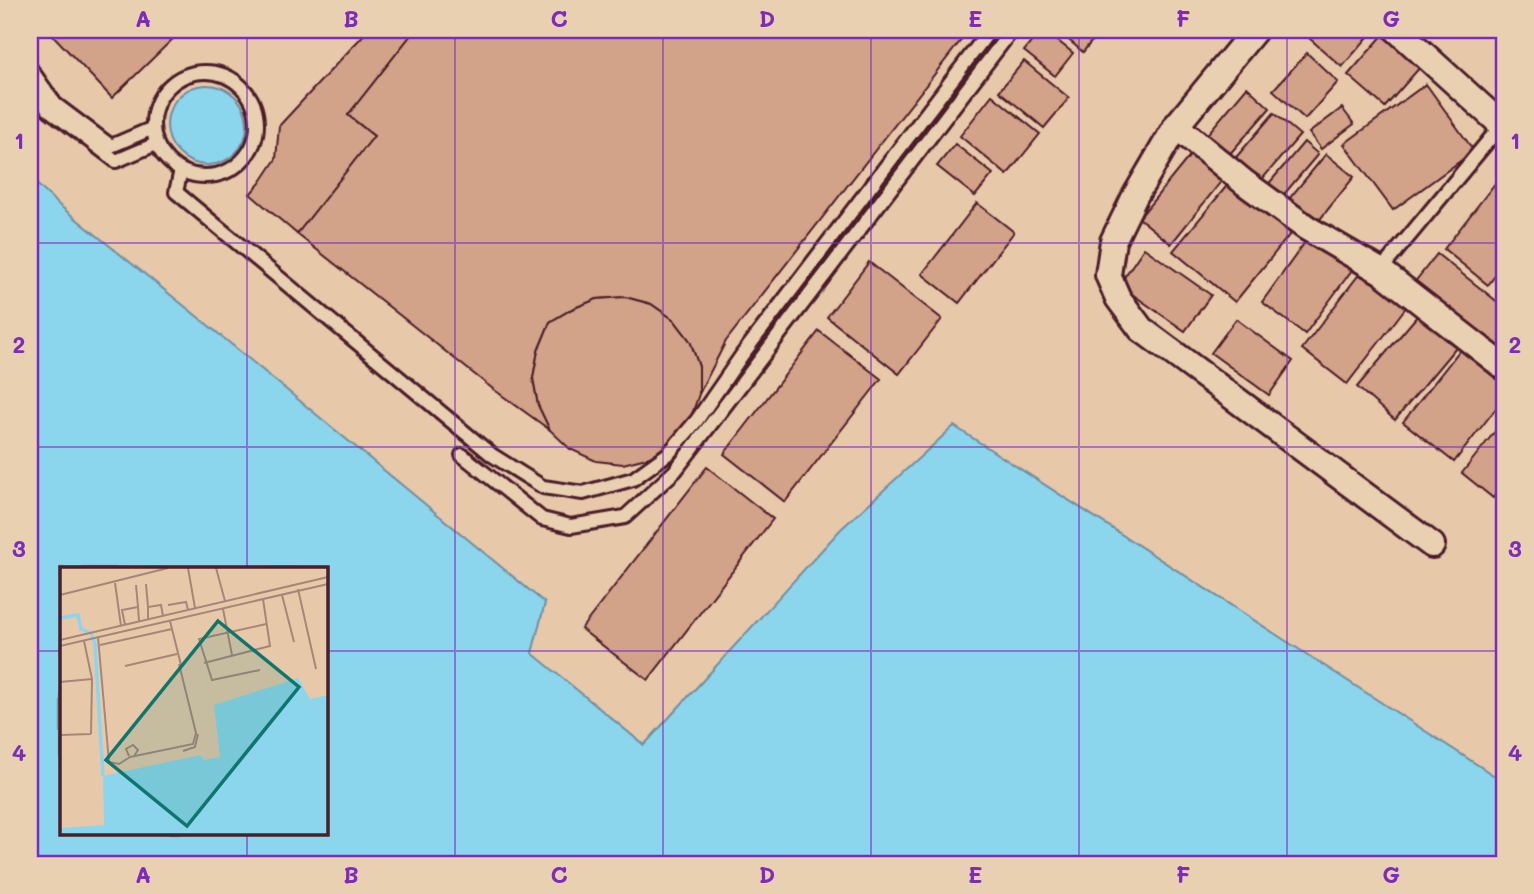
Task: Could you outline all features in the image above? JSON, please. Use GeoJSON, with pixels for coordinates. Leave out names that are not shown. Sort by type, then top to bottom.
{"type":"FeatureCollection","features":[{"type":"Feature","properties":{"kind":"street"},"geometry":{"type":"LineString","coordinates":[[1255,30],[1176,126],[1135,196],[1113,241],[1108,275],[1118,298],[1141,329],[1432,545]]}},
{"type":"Feature","properties":{"kind":"street"},"geometry":{"type":"LineString","coordinates":[[1397,30],[1503,124]]}},
{"type":"Feature","properties":{"kind":"street"},"geometry":{"type":"LineString","coordinates":[[1176,126],[1245,183],[1307,228],[1380,271],[1504,367]]}},
{"type":"Feature","properties":{"kind":"lane"},"geometry":{"type":"LineString","coordinates":[[181,170],[176,192],[492,455],[543,487],[583,493],[633,479],[669,453],[989,30]]}},
{"type":"Feature","properties":{"kind":"lane"},"geometry":{"type":"LineString","coordinates":[[462,455],[542,519],[571,526],[625,517],[675,471],[1012,30]]}},
{"type":"Feature","properties":{"kind":"lane"},"geometry":{"type":"LineString","coordinates":[[30,68],[55,104],[111,146],[153,128]]}},
{"type":"Feature","properties":{"kind":"lane"},"geometry":{"type":"LineString","coordinates":[[206,72],[223,75],[238,84],[256,113],[257,130],[252,146],[243,160],[230,170],[214,176],[197,176],[181,170],[167,159],[156,144],[153,128],[155,111],[162,95],[174,83],[189,75],[206,72]]}},
{"type":"Feature","properties":{"kind":"lane"},"geometry":{"type":"LineString","coordinates":[[30,84],[48,109],[116,160],[156,144]]}},
{"type":"Feature","properties":{"kind":"lane"},"geometry":{"type":"LineString","coordinates":[[1380,271],[1503,124]]}},
{"type":"Feature","properties":{"kind":"water"},"geometry":{"type":"Polygon","coordinates":[[[207,85],[222,88],[235,97],[244,110],[247,125],[244,140],[235,153],[222,162],[207,165],[192,162],[179,153],[170,140],[167,125],[170,110],[179,97],[192,88],[207,85]]]}},
{"type":"Feature","properties":{"kind":"water"},"geometry":{"type":"Polygon","coordinates":[[[30,178],[59,205],[545,603],[532,653],[644,745],[841,529],[954,426],[1504,782],[1504,864],[30,864],[30,178]]]}},
{"type":"Feature","properties":{"kind":"building"},"geometry":{"type":"Polygon","coordinates":[[[48,30],[182,30],[112,98],[48,30]]]}},
{"type":"Feature","properties":{"kind":"building"},"geometry":{"type":"Polygon","coordinates":[[[368,30],[415,30],[348,115],[374,136],[297,234],[250,194],[276,159],[279,126],[368,30]]]}},
{"type":"Feature","properties":{"kind":"building"},"geometry":{"type":"Polygon","coordinates":[[[415,30],[969,30],[726,341],[699,394],[699,367],[690,341],[674,320],[651,304],[625,297],[597,299],[550,322],[538,351],[533,378],[538,405],[550,430],[493,389],[297,234],[374,136],[348,115],[415,30]]]}},
{"type":"Feature","properties":{"kind":"building"},"geometry":{"type":"Polygon","coordinates":[[[1041,30],[1073,53],[1055,76],[1024,51],[1041,30]]]}},
{"type":"Feature","properties":{"kind":"building"},"geometry":{"type":"Polygon","coordinates":[[[1057,30],[1101,30],[1083,52],[1057,30]]]}},
{"type":"Feature","properties":{"kind":"building"},"geometry":{"type":"Polygon","coordinates":[[[1300,30],[1374,30],[1342,67],[1300,30]]]}},
{"type":"Feature","properties":{"kind":"building"},"geometry":{"type":"Polygon","coordinates":[[[1384,34],[1421,66],[1385,107],[1348,75],[1384,34]]]}},
{"type":"Feature","properties":{"kind":"building"},"geometry":{"type":"Polygon","coordinates":[[[1307,53],[1338,82],[1305,119],[1273,90],[1307,53]]]}},
{"type":"Feature","properties":{"kind":"building"},"geometry":{"type":"Polygon","coordinates":[[[1024,61],[1069,98],[1044,128],[999,91],[1024,61]]]}},
{"type":"Feature","properties":{"kind":"building"},"geometry":{"type":"Polygon","coordinates":[[[1426,84],[1474,151],[1393,210],[1344,144],[1426,84]]]}},
{"type":"Feature","properties":{"kind":"building"},"geometry":{"type":"Polygon","coordinates":[[[1247,87],[1270,108],[1227,157],[1204,138],[1247,87]]]}},
{"type":"Feature","properties":{"kind":"building"},"geometry":{"type":"Polygon","coordinates":[[[992,95],[1040,134],[1007,175],[960,136],[992,95]]]}},
{"type":"Feature","properties":{"kind":"building"},"geometry":{"type":"Polygon","coordinates":[[[1342,108],[1354,124],[1321,149],[1309,133],[1342,108]]]}},
{"type":"Feature","properties":{"kind":"building"},"geometry":{"type":"Polygon","coordinates":[[[1274,113],[1300,135],[1258,184],[1232,162],[1274,113]]]}},
{"type":"Feature","properties":{"kind":"building"},"geometry":{"type":"Polygon","coordinates":[[[1304,142],[1318,154],[1280,199],[1266,187],[1304,142]]]}},
{"type":"Feature","properties":{"kind":"building"},"geometry":{"type":"Polygon","coordinates":[[[955,144],[993,174],[975,196],[937,166],[955,144]]]}},
{"type":"Feature","properties":{"kind":"building"},"geometry":{"type":"Polygon","coordinates":[[[1192,153],[1224,178],[1171,244],[1139,218],[1192,153]]]}},
{"type":"Feature","properties":{"kind":"building"},"geometry":{"type":"Polygon","coordinates":[[[1326,154],[1354,177],[1313,228],[1284,205],[1326,154]]]}},
{"type":"Feature","properties":{"kind":"building"},"geometry":{"type":"Polygon","coordinates":[[[1504,172],[1504,264],[1488,285],[1444,249],[1504,172]]]}},
{"type":"Feature","properties":{"kind":"building"},"geometry":{"type":"Polygon","coordinates":[[[1230,182],[1291,233],[1235,302],[1173,251],[1230,182]]]}},
{"type":"Feature","properties":{"kind":"building"},"geometry":{"type":"Polygon","coordinates":[[[977,203],[1014,232],[959,303],[922,274],[977,203]]]}},
{"type":"Feature","properties":{"kind":"building"},"geometry":{"type":"Polygon","coordinates":[[[1308,238],[1352,270],[1305,334],[1262,302],[1308,238]]]}},
{"type":"Feature","properties":{"kind":"building"},"geometry":{"type":"Polygon","coordinates":[[[1144,248],[1211,295],[1185,331],[1119,285],[1144,248]]]}},
{"type":"Feature","properties":{"kind":"building"},"geometry":{"type":"Polygon","coordinates":[[[1437,254],[1504,307],[1504,362],[1410,288],[1437,254]]]}},
{"type":"Feature","properties":{"kind":"building"},"geometry":{"type":"Polygon","coordinates":[[[869,262],[942,319],[899,374],[827,317],[869,262]]]}},
{"type":"Feature","properties":{"kind":"building"},"geometry":{"type":"Polygon","coordinates":[[[1364,268],[1410,302],[1347,384],[1302,349],[1364,268]]]}},
{"type":"Feature","properties":{"kind":"building"},"geometry":{"type":"Polygon","coordinates":[[[1504,283],[1504,298],[1497,292],[1504,283]]]}},
{"type":"Feature","properties":{"kind":"building"},"geometry":{"type":"Polygon","coordinates":[[[625,297],[651,304],[674,320],[690,341],[699,367],[699,394],[690,420],[673,442],[650,457],[623,464],[596,461],[570,449],[550,430],[538,405],[533,378],[538,351],[550,322],[597,299],[625,297]]]}},
{"type":"Feature","properties":{"kind":"building"},"geometry":{"type":"Polygon","coordinates":[[[1418,315],[1456,347],[1395,420],[1357,387],[1418,315]]]}},
{"type":"Feature","properties":{"kind":"building"},"geometry":{"type":"Polygon","coordinates":[[[1236,319],[1293,361],[1269,395],[1211,353],[1236,319]]]}},
{"type":"Feature","properties":{"kind":"building"},"geometry":{"type":"Polygon","coordinates":[[[819,331],[881,379],[785,502],[724,454],[819,331]]]}},
{"type":"Feature","properties":{"kind":"building"},"geometry":{"type":"Polygon","coordinates":[[[1460,350],[1504,385],[1504,398],[1454,462],[1403,422],[1460,350]]]}},
{"type":"Feature","properties":{"kind":"building"},"geometry":{"type":"Polygon","coordinates":[[[1504,420],[1504,484],[1493,498],[1462,473],[1504,420]]]}},
{"type":"Feature","properties":{"kind":"building"},"geometry":{"type":"Polygon","coordinates":[[[707,467],[773,519],[648,680],[581,629],[707,467]]]}}]}
